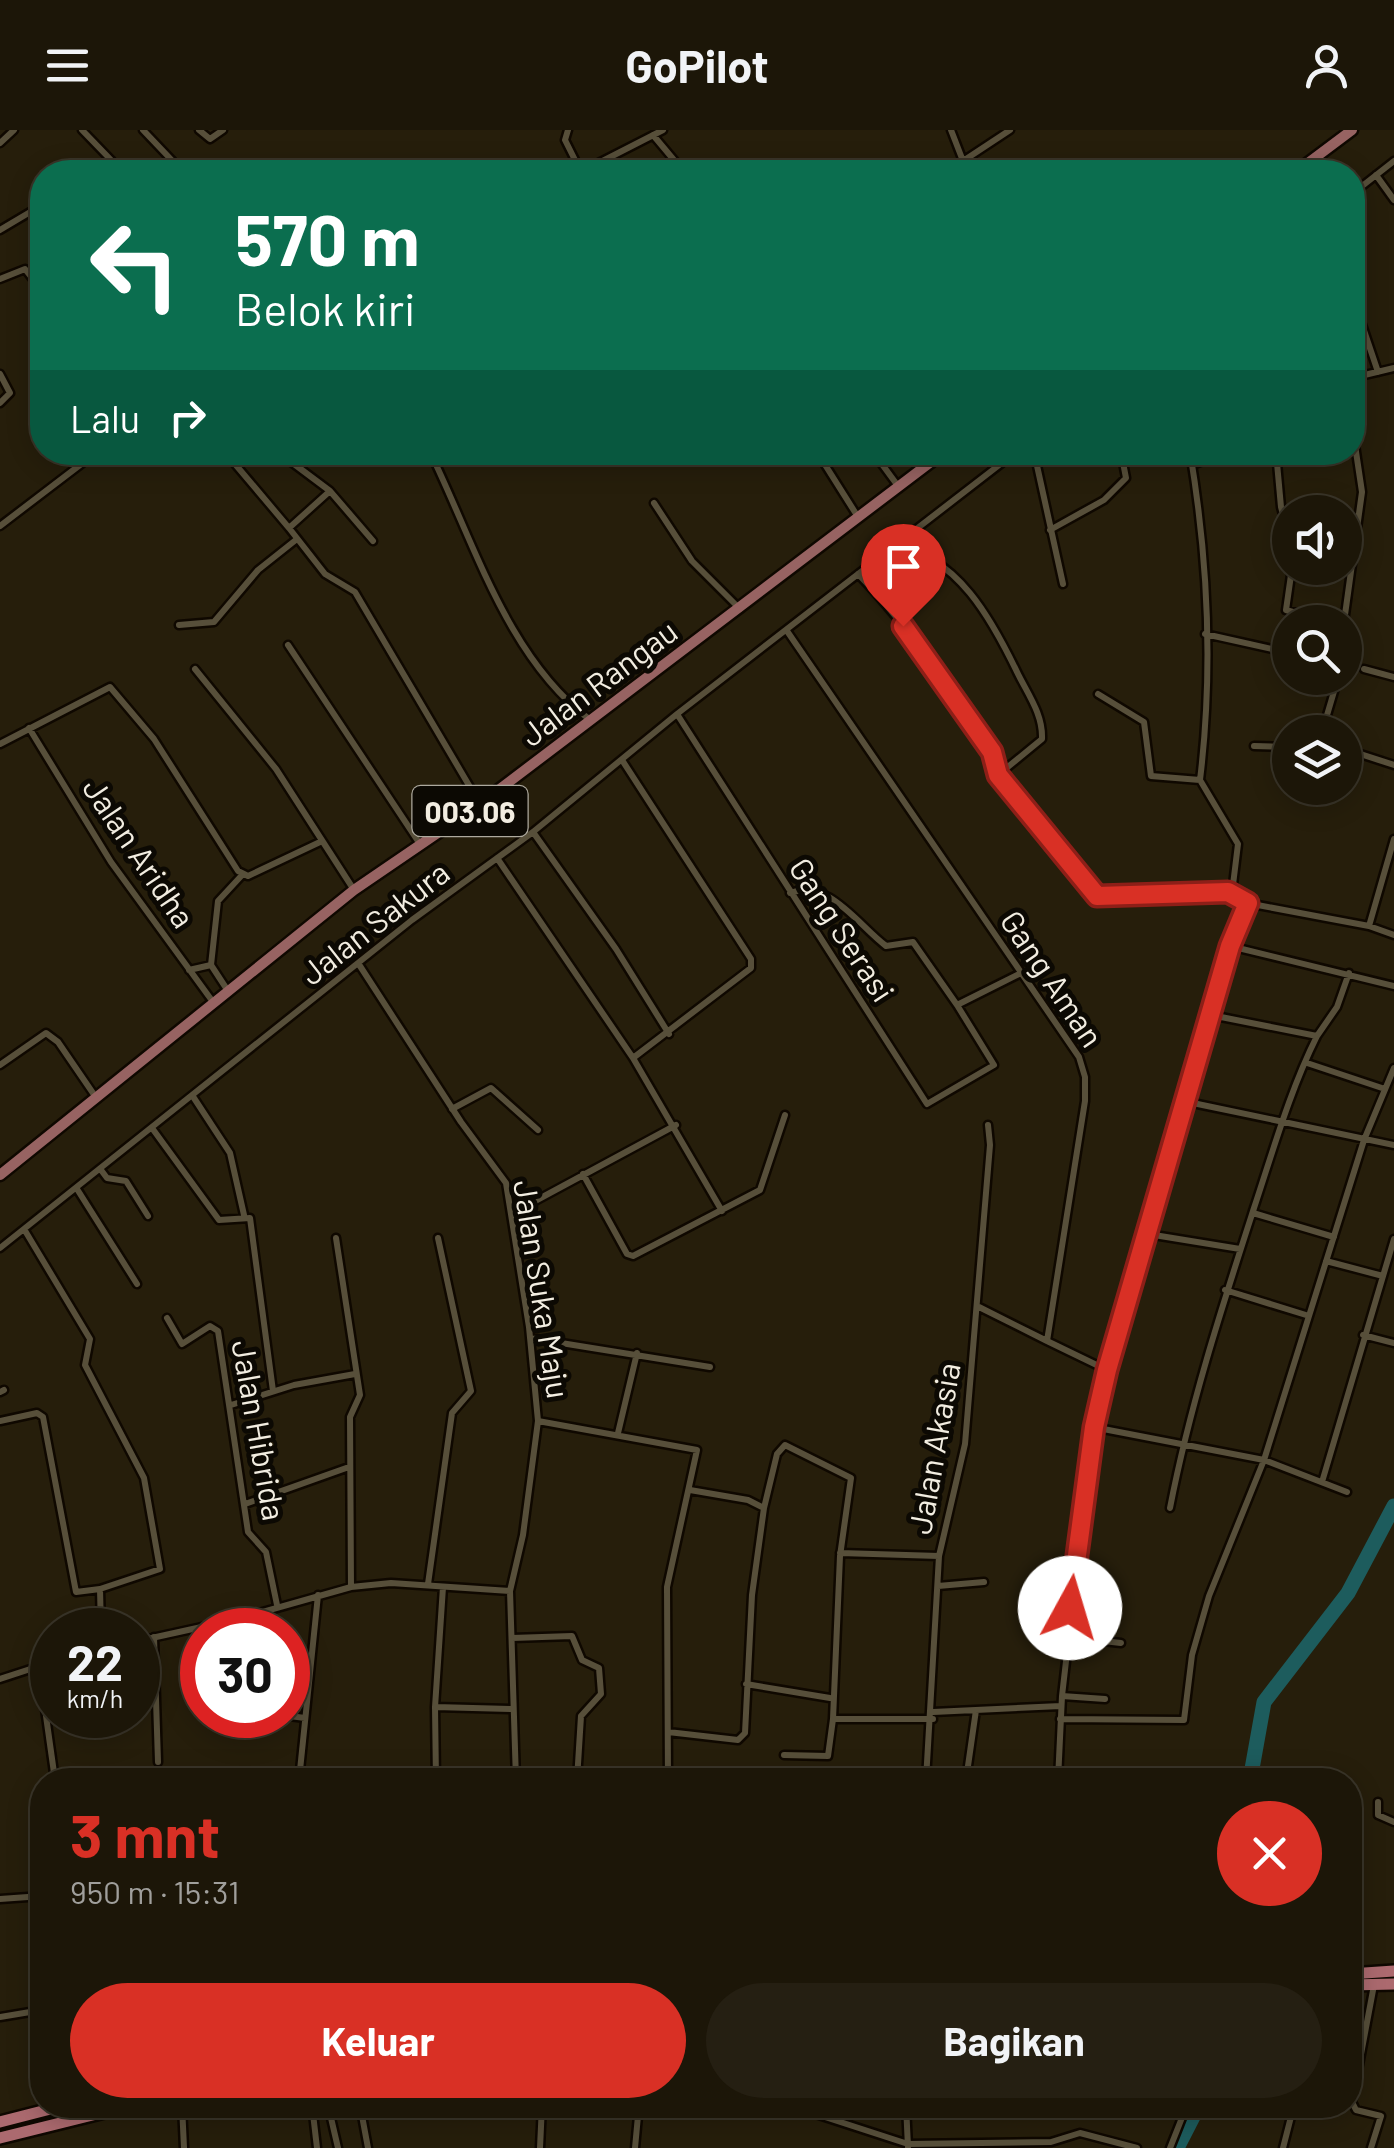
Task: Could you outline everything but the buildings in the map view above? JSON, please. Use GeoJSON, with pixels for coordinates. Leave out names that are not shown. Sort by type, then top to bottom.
{"type":"FeatureCollection","features":[{"type":"Feature","properties":{"kind":"highway"},"geometry":{"type":"LineString","coordinates":[[1362,1973],[1394,1972]]}},
{"type":"Feature","properties":{"kind":"highway"},"geometry":{"type":"LineString","coordinates":[[1362,1984],[1394,1984]]}},
{"type":"Feature","properties":{"kind":"highway"},"geometry":{"type":"LineString","coordinates":[[0,2122],[30,2114]]}},
{"type":"Feature","properties":{"kind":"highway"},"geometry":{"type":"LineString","coordinates":[[0,2138],[81,2118]]}},
{"type":"Feature","properties":{"kind":"main road"},"geometry":{"type":"LineString","coordinates":[[1312,160],[1352,130]]}},
{"type":"Feature","properties":{"kind":"main road","name":"Jalan Rangau"},"geometry":{"type":"LineString","coordinates":[[0,1175],[98,1100],[354,890],[480,804],[927,465]]}},
{"type":"Feature","properties":{"kind":"street"},"geometry":{"type":"LineString","coordinates":[[0,142],[14,130]]}},
{"type":"Feature","properties":{"kind":"street"},"geometry":{"type":"LineString","coordinates":[[82,130],[111,160]]}},
{"type":"Feature","properties":{"kind":"street"},"geometry":{"type":"LineString","coordinates":[[143,130],[172,160]]}},
{"type":"Feature","properties":{"kind":"street"},"geometry":{"type":"LineString","coordinates":[[200,130],[210,139],[223,130]]}},
{"type":"Feature","properties":{"kind":"street"},"geometry":{"type":"LineString","coordinates":[[568,130],[564,140],[575,160]]}},
{"type":"Feature","properties":{"kind":"street"},"geometry":{"type":"LineString","coordinates":[[605,160],[663,130]]}},
{"type":"Feature","properties":{"kind":"street"},"geometry":{"type":"LineString","coordinates":[[951,130],[963,160]]}},
{"type":"Feature","properties":{"kind":"street"},"geometry":{"type":"LineString","coordinates":[[965,160],[1010,130]]}},
{"type":"Feature","properties":{"kind":"street"},"geometry":{"type":"LineString","coordinates":[[653,136],[674,160]]}},
{"type":"Feature","properties":{"kind":"street"},"geometry":{"type":"LineString","coordinates":[[1365,184],[1394,161]]}},
{"type":"Feature","properties":{"kind":"street"},"geometry":{"type":"LineString","coordinates":[[1376,175],[1394,200]]}},
{"type":"Feature","properties":{"kind":"street"},"geometry":{"type":"LineString","coordinates":[[0,230],[30,213]]}},
{"type":"Feature","properties":{"kind":"street"},"geometry":{"type":"LineString","coordinates":[[0,279],[25,268],[30,274]]}},
{"type":"Feature","properties":{"kind":"street"},"geometry":{"type":"LineString","coordinates":[[1365,333],[1378,372]]}},
{"type":"Feature","properties":{"kind":"street"},"geometry":{"type":"LineString","coordinates":[[1365,375],[1394,368]]}},
{"type":"Feature","properties":{"kind":"street"},"geometry":{"type":"LineString","coordinates":[[0,374],[10,393],[0,402]]}},
{"type":"Feature","properties":{"kind":"street"},"geometry":{"type":"LineString","coordinates":[[1,522],[79,465]]}},
{"type":"Feature","properties":{"kind":"street"},"geometry":{"type":"LineString","coordinates":[[236,465],[325,574],[355,592],[480,804]]}},
{"type":"Feature","properties":{"kind":"street"},"geometry":{"type":"LineString","coordinates":[[295,465],[330,491],[372,541]]}},
{"type":"Feature","properties":{"kind":"street"},"geometry":{"type":"LineString","coordinates":[[436,465],[495,589],[543,678],[589,718]]}},
{"type":"Feature","properties":{"kind":"street"},"geometry":{"type":"LineString","coordinates":[[825,465],[859,518]]}},
{"type":"Feature","properties":{"kind":"street"},"geometry":{"type":"LineString","coordinates":[[883,465],[899,487]]}},
{"type":"Feature","properties":{"kind":"street","name":"Jalan Sakura"},"geometry":{"type":"LineString","coordinates":[[0,1248],[533,832],[676,714],[788,632],[891,546],[999,465]]}},
{"type":"Feature","properties":{"kind":"street"},"geometry":{"type":"LineString","coordinates":[[1037,465],[1063,584]]}},
{"type":"Feature","properties":{"kind":"street"},"geometry":{"type":"LineString","coordinates":[[1050,530],[1104,500],[1125,481],[1123,465]]}},
{"type":"Feature","properties":{"kind":"street"},"geometry":{"type":"LineString","coordinates":[[1192,465],[1205,634],[1200,780],[1238,844],[1232,893]]}},
{"type":"Feature","properties":{"kind":"street"},"geometry":{"type":"LineString","coordinates":[[1277,465],[1280,495]]}},
{"type":"Feature","properties":{"kind":"street"},"geometry":{"type":"LineString","coordinates":[[1346,605],[1362,492],[1358,465]]}},
{"type":"Feature","properties":{"kind":"street"},"geometry":{"type":"LineString","coordinates":[[289,528],[330,491]]}},
{"type":"Feature","properties":{"kind":"street"},"geometry":{"type":"LineString","coordinates":[[654,504],[692,561],[740,610]]}},
{"type":"Feature","properties":{"kind":"street"},"geometry":{"type":"LineString","coordinates":[[180,625],[214,622],[258,570],[297,539]]}},
{"type":"Feature","properties":{"kind":"street"},"geometry":{"type":"LineString","coordinates":[[891,546],[918,550],[980,602],[1002,637],[1042,722],[1042,739],[998,775]]}},
{"type":"Feature","properties":{"kind":"street"},"geometry":{"type":"LineString","coordinates":[[858,574],[923,652],[992,752],[998,775],[1097,896],[1232,893],[1248,903],[1369,926],[1394,935]]}},
{"type":"Feature","properties":{"kind":"street","name":"Gang Aman"},"geometry":{"type":"LineString","coordinates":[[788,632],[1079,1057],[1085,1078],[1068,1222],[1046,1341]]}},
{"type":"Feature","properties":{"kind":"street"},"geometry":{"type":"LineString","coordinates":[[1205,634],[1272,649]]}},
{"type":"Feature","properties":{"kind":"street"},"geometry":{"type":"LineString","coordinates":[[288,645],[420,844]]}},
{"type":"Feature","properties":{"kind":"street"},"geometry":{"type":"LineString","coordinates":[[195,669],[276,770],[354,890]]}},
{"type":"Feature","properties":{"kind":"street"},"geometry":{"type":"LineString","coordinates":[[1364,669],[1394,677]]}},
{"type":"Feature","properties":{"kind":"street"},"geometry":{"type":"LineString","coordinates":[[0,744],[103,688],[115,690],[154,739],[243,874]]}},
{"type":"Feature","properties":{"kind":"street"},"geometry":{"type":"LineString","coordinates":[[1098,694],[1144,722],[1152,776],[1200,780]]}},
{"type":"Feature","properties":{"kind":"street","name":"Gang Serasi"},"geometry":{"type":"LineString","coordinates":[[676,714],[730,792],[790,893],[926,1103],[994,1065],[957,1005]]}},
{"type":"Feature","properties":{"kind":"street","name":"Jalan Aridha"},"geometry":{"type":"LineString","coordinates":[[29,728],[111,862],[213,1002]]}},
{"type":"Feature","properties":{"kind":"street"},"geometry":{"type":"LineString","coordinates":[[1254,746],[1272,746]]}},
{"type":"Feature","properties":{"kind":"street"},"geometry":{"type":"LineString","coordinates":[[1362,755],[1394,765]]}},
{"type":"Feature","properties":{"kind":"street"},"geometry":{"type":"LineString","coordinates":[[622,760],[752,964],[669,1034],[633,1058]]}},
{"type":"Feature","properties":{"kind":"street"},"geometry":{"type":"LineString","coordinates":[[533,832],[616,949],[669,1034]]}},
{"type":"Feature","properties":{"kind":"street"},"geometry":{"type":"LineString","coordinates":[[1369,926],[1394,839]]}},
{"type":"Feature","properties":{"kind":"street"},"geometry":{"type":"LineString","coordinates":[[228,990],[211,965],[218,901],[243,874],[262,873],[320,842]]}},
{"type":"Feature","properties":{"kind":"street"},"geometry":{"type":"LineString","coordinates":[[497,858],[676,1125],[722,1210]]}},
{"type":"Feature","properties":{"kind":"street"},"geometry":{"type":"LineString","coordinates":[[790,893],[804,888],[818,890],[886,946],[912,942],[957,1005],[1020,972]]}},
{"type":"Feature","properties":{"kind":"street"},"geometry":{"type":"LineString","coordinates":[[1058,1768],[1060,1706],[1094,1427],[1230,946],[1248,903]]}},
{"type":"Feature","properties":{"kind":"street"},"geometry":{"type":"LineString","coordinates":[[1230,946],[1394,986]]}},
{"type":"Feature","properties":{"kind":"street"},"geometry":{"type":"LineString","coordinates":[[189,970],[211,965]]}},
{"type":"Feature","properties":{"kind":"street","name":"Jalan Suka Maju"},"geometry":{"type":"LineString","coordinates":[[360,966],[452,1109],[503,1175],[511,1214],[538,1421],[524,1535],[510,1591],[515,1768]]}},
{"type":"Feature","properties":{"kind":"street"},"geometry":{"type":"LineString","coordinates":[[1170,1508],[1182,1443],[1225,1290],[1282,1121],[1317,1036],[1337,1007],[1349,973]]}},
{"type":"Feature","properties":{"kind":"street"},"geometry":{"type":"LineString","coordinates":[[1210,1015],[1317,1036]]}},
{"type":"Feature","properties":{"kind":"street"},"geometry":{"type":"LineString","coordinates":[[0,1066],[46,1033],[58,1042],[98,1100]]}},
{"type":"Feature","properties":{"kind":"street"},"geometry":{"type":"LineString","coordinates":[[1307,1064],[1385,1088]]}},
{"type":"Feature","properties":{"kind":"street"},"geometry":{"type":"LineString","coordinates":[[1060,1719],[1184,1720],[1192,1655],[1209,1596],[1264,1460],[1306,1315],[1364,1140],[1394,1068]]}},
{"type":"Feature","properties":{"kind":"street"},"geometry":{"type":"LineString","coordinates":[[452,1109],[490,1088],[538,1130]]}},
{"type":"Feature","properties":{"kind":"street"},"geometry":{"type":"LineString","coordinates":[[192,1095],[230,1153],[244,1215],[252,1228],[273,1392]]}},
{"type":"Feature","properties":{"kind":"street"},"geometry":{"type":"LineString","coordinates":[[1188,1102],[1394,1145]]}},
{"type":"Feature","properties":{"kind":"street"},"geometry":{"type":"LineString","coordinates":[[583,1174],[631,1256],[760,1190],[785,1115]]}},
{"type":"Feature","properties":{"kind":"street"},"geometry":{"type":"LineString","coordinates":[[511,1214],[676,1125]]}},
{"type":"Feature","properties":{"kind":"street","name":"Jalan Akasia"},"geometry":{"type":"LineString","coordinates":[[927,1768],[940,1556],[965,1444],[979,1307],[988,1125]]}},
{"type":"Feature","properties":{"kind":"street"},"geometry":{"type":"LineString","coordinates":[[152,1128],[217,1218],[224,1222],[244,1215]]}},
{"type":"Feature","properties":{"kind":"street"},"geometry":{"type":"LineString","coordinates":[[101,1170],[107,1178],[126,1181],[148,1216]]}},
{"type":"Feature","properties":{"kind":"street"},"geometry":{"type":"LineString","coordinates":[[77,1188],[137,1284]]}},
{"type":"Feature","properties":{"kind":"street"},"geometry":{"type":"LineString","coordinates":[[1253,1212],[1334,1237]]}},
{"type":"Feature","properties":{"kind":"street"},"geometry":{"type":"LineString","coordinates":[[0,1422],[37,1413],[43,1417],[75,1589],[80,1594],[154,1573],[162,1564],[144,1478],[85,1365],[90,1339],[24,1230]]}},
{"type":"Feature","properties":{"kind":"street"},"geometry":{"type":"LineString","coordinates":[[1147,1234],[1240,1249]]}},
{"type":"Feature","properties":{"kind":"street"},"geometry":{"type":"LineString","coordinates":[[336,1238],[360,1395],[350,1412],[351,1587]]}},
{"type":"Feature","properties":{"kind":"street"},"geometry":{"type":"LineString","coordinates":[[428,1584],[452,1413],[472,1392],[438,1238]]}},
{"type":"Feature","properties":{"kind":"street"},"geometry":{"type":"LineString","coordinates":[[1322,1482],[1363,1335],[1382,1276],[1390,1265],[1394,1240]]}},
{"type":"Feature","properties":{"kind":"street"},"geometry":{"type":"LineString","coordinates":[[1326,1260],[1382,1276]]}},
{"type":"Feature","properties":{"kind":"street"},"geometry":{"type":"LineString","coordinates":[[1225,1290],[1306,1315]]}},
{"type":"Feature","properties":{"kind":"street"},"geometry":{"type":"LineString","coordinates":[[979,1307],[1107,1370]]}},
{"type":"Feature","properties":{"kind":"street","name":"Jalan Hibrida"},"geometry":{"type":"LineString","coordinates":[[168,1318],[182,1344],[210,1326],[216,1328],[248,1532],[266,1552],[277,1605]]}},
{"type":"Feature","properties":{"kind":"street"},"geometry":{"type":"LineString","coordinates":[[1363,1335],[1394,1343]]}},
{"type":"Feature","properties":{"kind":"street"},"geometry":{"type":"LineString","coordinates":[[530,1338],[638,1352],[710,1367]]}},
{"type":"Feature","properties":{"kind":"street"},"geometry":{"type":"LineString","coordinates":[[618,1433],[638,1352]]}},
{"type":"Feature","properties":{"kind":"street"},"geometry":{"type":"LineString","coordinates":[[230,1405],[356,1374]]}},
{"type":"Feature","properties":{"kind":"street"},"geometry":{"type":"LineString","coordinates":[[538,1421],[694,1446],[697,1456],[667,1587],[668,1768]]}},
{"type":"Feature","properties":{"kind":"street"},"geometry":{"type":"LineString","coordinates":[[1094,1427],[1264,1460],[1347,1492]]}},
{"type":"Feature","properties":{"kind":"street"},"geometry":{"type":"LineString","coordinates":[[668,1732],[740,1738],[745,1733],[746,1684],[764,1508],[777,1454],[785,1445],[846,1473],[853,1485],[840,1553],[828,1756],[784,1755]]}},
{"type":"Feature","properties":{"kind":"street"},"geometry":{"type":"LineString","coordinates":[[244,1504],[349,1467]]}},
{"type":"Feature","properties":{"kind":"street"},"geometry":{"type":"LineString","coordinates":[[690,1490],[748,1500],[764,1508]]}},
{"type":"Feature","properties":{"kind":"street"},"geometry":{"type":"LineString","coordinates":[[840,1553],[940,1556]]}},
{"type":"Feature","properties":{"kind":"street"},"geometry":{"type":"LineString","coordinates":[[938,1586],[984,1582]]}},
{"type":"Feature","properties":{"kind":"street"},"geometry":{"type":"LineString","coordinates":[[160,1636],[238,1619],[351,1587],[428,1584],[510,1591]]}},
{"type":"Feature","properties":{"kind":"street"},"geometry":{"type":"LineString","coordinates":[[436,1768],[434,1706],[443,1586]]}},
{"type":"Feature","properties":{"kind":"street"},"geometry":{"type":"LineString","coordinates":[[100,1589],[101,1608]]}},
{"type":"Feature","properties":{"kind":"street"},"geometry":{"type":"LineString","coordinates":[[310,1677],[318,1595]]}},
{"type":"Feature","properties":{"kind":"street"},"geometry":{"type":"LineString","coordinates":[[512,1638],[572,1636],[582,1660],[599,1668],[601,1694],[581,1716],[578,1768]]}},
{"type":"Feature","properties":{"kind":"street"},"geometry":{"type":"LineString","coordinates":[[1068,1637],[1122,1643]]}},
{"type":"Feature","properties":{"kind":"street"},"geometry":{"type":"LineString","coordinates":[[0,1679],[30,1669]]}},
{"type":"Feature","properties":{"kind":"street"},"geometry":{"type":"LineString","coordinates":[[746,1684],[830,1698]]}},
{"type":"Feature","properties":{"kind":"street"},"geometry":{"type":"LineString","coordinates":[[1062,1696],[1105,1699]]}},
{"type":"Feature","properties":{"kind":"street"},"geometry":{"type":"LineString","coordinates":[[434,1706],[511,1709]]}},
{"type":"Feature","properties":{"kind":"street"},"geometry":{"type":"LineString","coordinates":[[832,1719],[1060,1706]]}},
{"type":"Feature","properties":{"kind":"street"},"geometry":{"type":"LineString","coordinates":[[968,1768],[976,1710]]}},
{"type":"Feature","properties":{"kind":"street"},"geometry":{"type":"LineString","coordinates":[[49,1738],[53,1768]]}},
{"type":"Feature","properties":{"kind":"street"},"geometry":{"type":"LineString","coordinates":[[157,1738],[158,1762]]}},
{"type":"Feature","properties":{"kind":"street"},"geometry":{"type":"LineString","coordinates":[[300,1768],[304,1738]]}},
{"type":"Feature","properties":{"kind":"street"},"geometry":{"type":"LineString","coordinates":[[1378,1802],[1378,1815],[1394,1822]]}},
{"type":"Feature","properties":{"kind":"street"},"geometry":{"type":"LineString","coordinates":[[0,1899],[30,1897]]}},
{"type":"Feature","properties":{"kind":"street"},"geometry":{"type":"LineString","coordinates":[[1362,2048],[1374,1984]]}},
{"type":"Feature","properties":{"kind":"street"},"geometry":{"type":"LineString","coordinates":[[0,2017],[30,2012]]}},
{"type":"Feature","properties":{"kind":"street"},"geometry":{"type":"LineString","coordinates":[[1362,2111],[1381,2116],[1372,2148]]}},
{"type":"Feature","properties":{"kind":"street"},"geometry":{"type":"LineString","coordinates":[[183,2118],[184,2148]]}},
{"type":"Feature","properties":{"kind":"street"},"geometry":{"type":"LineString","coordinates":[[314,2118],[317,2148]]}},
{"type":"Feature","properties":{"kind":"street"},"geometry":{"type":"LineString","coordinates":[[331,2118],[338,2148]]}},
{"type":"Feature","properties":{"kind":"street"},"geometry":{"type":"LineString","coordinates":[[362,2118],[368,2148]]}},
{"type":"Feature","properties":{"kind":"street"},"geometry":{"type":"LineString","coordinates":[[540,2148],[541,2118]]}},
{"type":"Feature","properties":{"kind":"street"},"geometry":{"type":"LineString","coordinates":[[635,2148],[638,2118]]}},
{"type":"Feature","properties":{"kind":"street"},"geometry":{"type":"LineString","coordinates":[[826,2118],[908,2146],[1052,2142],[1080,2133],[1136,2148]]}},
{"type":"Feature","properties":{"kind":"street"},"geometry":{"type":"LineString","coordinates":[[907,2118],[908,2146]]}},
{"type":"Feature","properties":{"kind":"street"},"geometry":{"type":"LineString","coordinates":[[1170,2148],[1182,2118]]}},
{"type":"Feature","properties":{"kind":"street"},"geometry":{"type":"LineString","coordinates":[[1283,2148],[1291,2118]]}},
{"type":"Feature","properties":{"kind":"waterway"},"geometry":{"type":"LineString","coordinates":[[1252,1768],[1264,1702],[1348,1593],[1394,1506]]}},
{"type":"Feature","properties":{"kind":"waterway"},"geometry":{"type":"LineString","coordinates":[[1177,2148],[1192,2118]]}},
{"type":"Feature","properties":{"kind":"route"},"geometry":{"type":"LineString","coordinates":[[903,626],[992,752],[998,775],[1097,896],[1228,892],[1248,903],[1230,946],[1188,1102],[1107,1370],[1094,1427],[1070,1608]]}}]}
